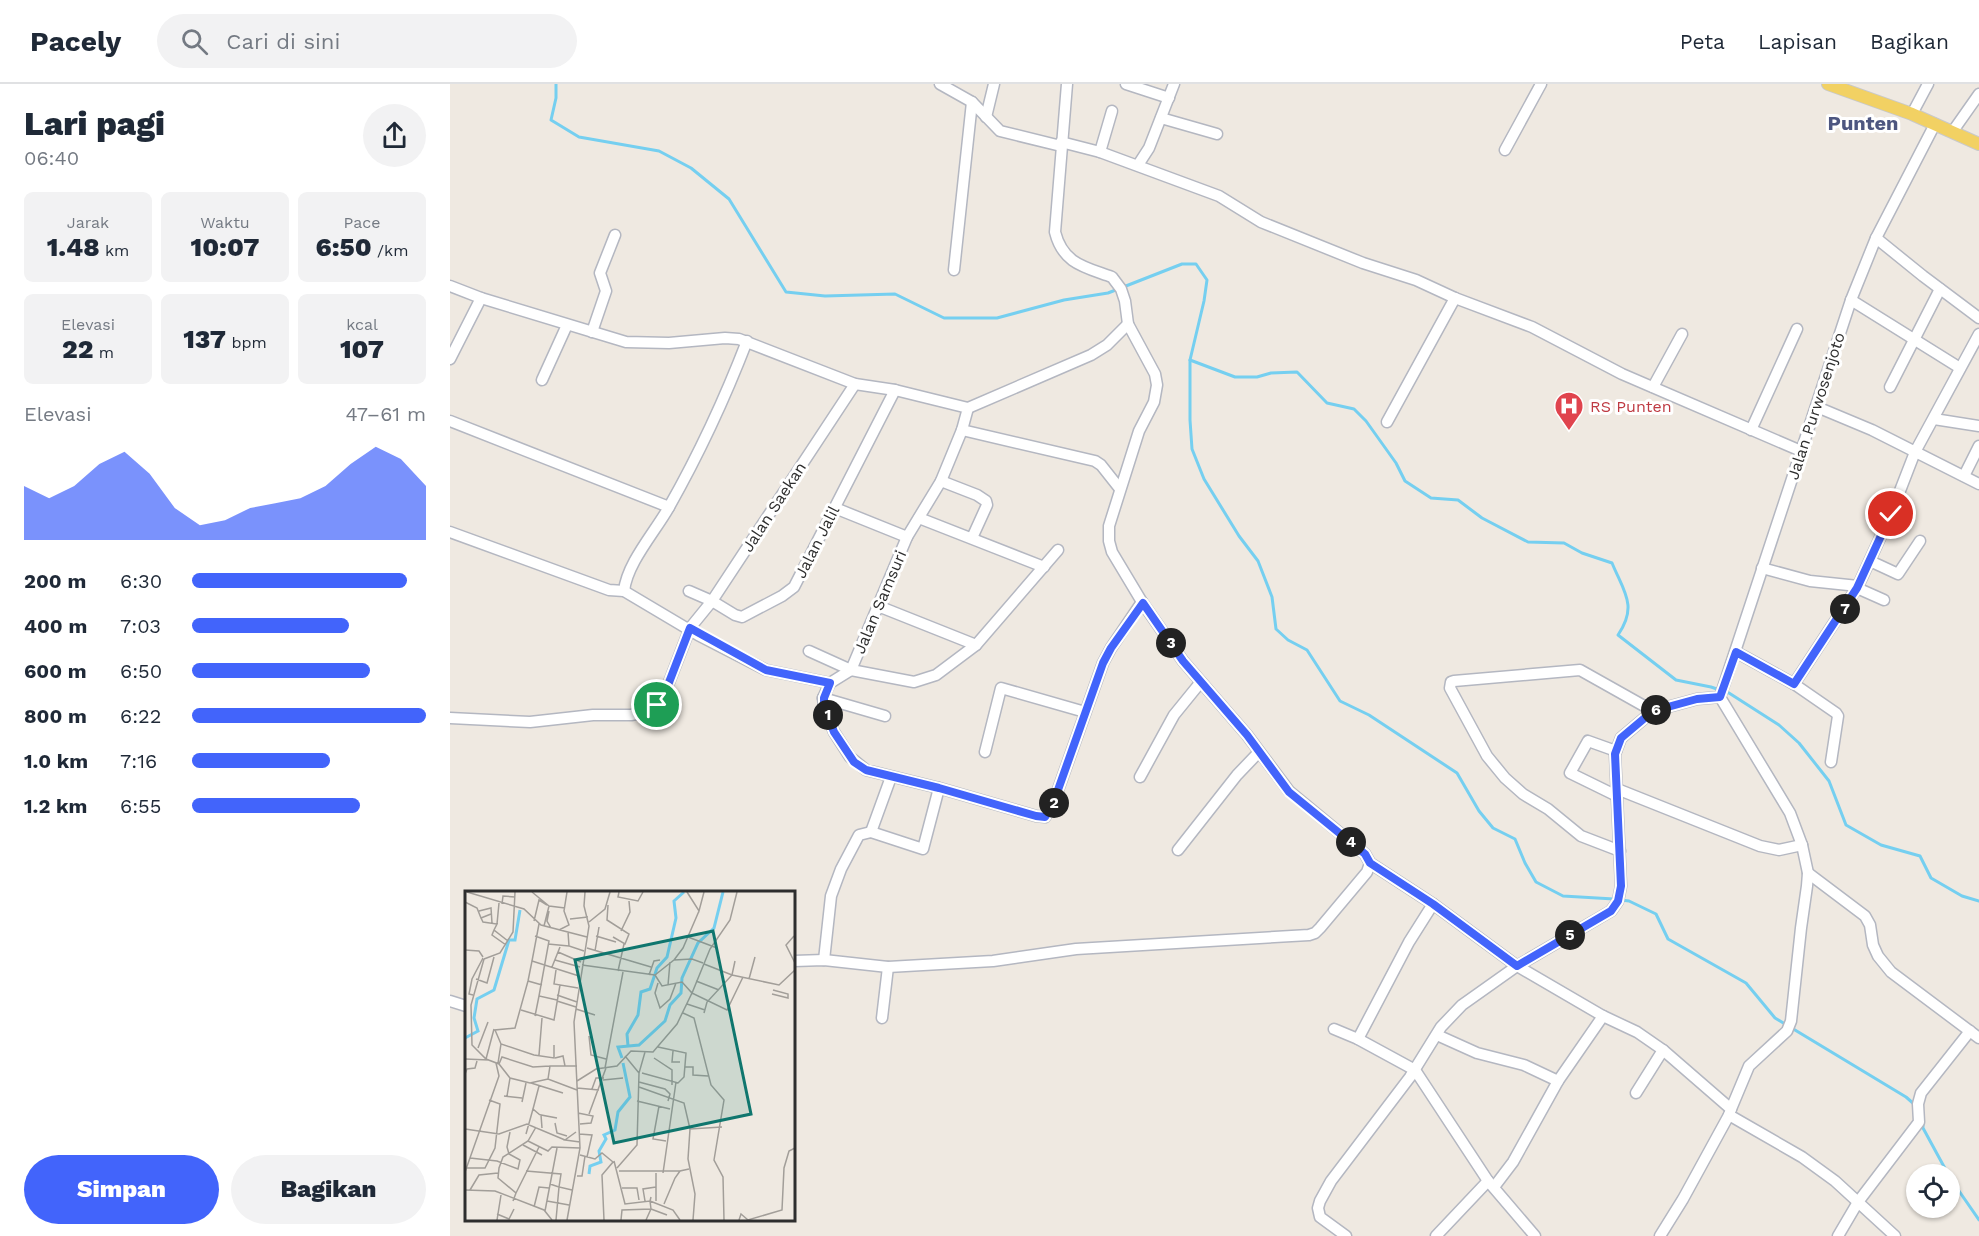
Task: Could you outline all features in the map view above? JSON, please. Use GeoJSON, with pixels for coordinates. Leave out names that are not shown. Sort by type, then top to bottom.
{"type":"FeatureCollection","features":[{"type":"Feature","properties":{"kind":"main road"},"geometry":{"type":"LineString","coordinates":[[1828,84],[1846,86],[1979,144]]}},
{"type":"Feature","properties":{"kind":"street"},"geometry":{"type":"LineString","coordinates":[[940,84],[972,102],[1000,131],[1100,152],[1219,196],[1261,222],[1364,263],[1416,280],[1455,298],[1532,327],[1653,387],[1801,451]]}},
{"type":"Feature","properties":{"kind":"street"},"geometry":{"type":"LineString","coordinates":[[986,117],[994,84]]}},
{"type":"Feature","properties":{"kind":"street"},"geometry":{"type":"LineString","coordinates":[[1067,84],[1054,232],[1058,244],[1071,260],[1112,277],[1116,282],[1125,301],[1128,324],[1155,374],[1156,393],[1139,431],[1120,489],[1109,526],[1108,541],[1112,552],[1143,603],[1200,682],[1247,735],[1289,792],[1365,854],[1370,863],[1433,904],[1517,966],[1603,1016],[1637,1032],[1664,1050],[1730,1112],[1802,1157],[1835,1181],[1890,1234]]}},
{"type":"Feature","properties":{"kind":"street"},"geometry":{"type":"LineString","coordinates":[[1126,84],[1169,98]]}},
{"type":"Feature","properties":{"kind":"street"},"geometry":{"type":"LineString","coordinates":[[1138,165],[1149,148],[1174,84]]}},
{"type":"Feature","properties":{"kind":"street"},"geometry":{"type":"LineString","coordinates":[[1506,150],[1541,84]]}},
{"type":"Feature","properties":{"kind":"street"},"geometry":{"type":"LineString","coordinates":[[1912,114],[1928,84]]}},
{"type":"Feature","properties":{"kind":"street"},"geometry":{"type":"LineString","coordinates":[[1953,131],[1979,94]]}},
{"type":"Feature","properties":{"kind":"street"},"geometry":{"type":"LineString","coordinates":[[954,270],[972,102]]}},
{"type":"Feature","properties":{"kind":"street"},"geometry":{"type":"LineString","coordinates":[[1100,152],[1112,111]]}},
{"type":"Feature","properties":{"kind":"street"},"geometry":{"type":"LineString","coordinates":[[1161,118],[1217,134]]}},
{"type":"Feature","properties":{"kind":"street","name":"Jalan Purwosenjoto"},"geometry":{"type":"LineString","coordinates":[[1722,692],[1851,300],[1876,238],[1935,124]]}},
{"type":"Feature","properties":{"kind":"street"},"geometry":{"type":"LineString","coordinates":[[592,332],[606,291],[600,273],[615,235]]}},
{"type":"Feature","properties":{"kind":"street"},"geometry":{"type":"LineString","coordinates":[[1876,238],[1979,318]]}},
{"type":"Feature","properties":{"kind":"street"},"geometry":{"type":"LineString","coordinates":[[450,286],[481,298],[626,342],[669,343],[725,338],[747,341],[855,384],[895,390],[968,408],[1091,355],[1107,345],[1128,324]]}},
{"type":"Feature","properties":{"kind":"street"},"geometry":{"type":"LineString","coordinates":[[1890,387],[1940,289]]}},
{"type":"Feature","properties":{"kind":"street"},"geometry":{"type":"LineString","coordinates":[[450,359],[481,298]]}},
{"type":"Feature","properties":{"kind":"street"},"geometry":{"type":"LineString","coordinates":[[1388,422],[1455,298]]}},
{"type":"Feature","properties":{"kind":"street"},"geometry":{"type":"LineString","coordinates":[[1851,300],[1960,368]]}},
{"type":"Feature","properties":{"kind":"street"},"geometry":{"type":"LineString","coordinates":[[542,380],[567,325]]}},
{"type":"Feature","properties":{"kind":"street"},"geometry":{"type":"LineString","coordinates":[[1751,430],[1797,329]]}},
{"type":"Feature","properties":{"kind":"street"},"geometry":{"type":"LineString","coordinates":[[1794,684],[1858,587],[1915,452],[1979,333]]}},
{"type":"Feature","properties":{"kind":"street"},"geometry":{"type":"LineString","coordinates":[[1653,387],[1682,334]]}},
{"type":"Feature","properties":{"kind":"street"},"geometry":{"type":"LineString","coordinates":[[624,591],[627,576],[669,507],[728,389],[747,341]]}},
{"type":"Feature","properties":{"kind":"street","name":"Jalan Saekan"},"geometry":{"type":"LineString","coordinates":[[450,718],[530,722],[593,715],[631,715],[648,712],[657,705],[665,691],[690,628],[712,601],[855,384]]}},
{"type":"Feature","properties":{"kind":"street","name":"Jalan Jalil"},"geometry":{"type":"LineString","coordinates":[[689,591],[735,615],[745,617],[789,591],[797,581],[895,390]]}},
{"type":"Feature","properties":{"kind":"street"},"geometry":{"type":"LineString","coordinates":[[1816,407],[1872,430],[1979,484]]}},
{"type":"Feature","properties":{"kind":"street","name":"Jalan Samsuri"},"geometry":{"type":"LineString","coordinates":[[830,683],[851,670],[907,537],[941,481],[962,430],[968,408]]}},
{"type":"Feature","properties":{"kind":"street"},"geometry":{"type":"LineString","coordinates":[[1934,419],[1979,426]]}},
{"type":"Feature","properties":{"kind":"street"},"geometry":{"type":"LineString","coordinates":[[450,421],[669,507]]}},
{"type":"Feature","properties":{"kind":"street"},"geometry":{"type":"LineString","coordinates":[[962,430],[1091,459],[1101,465],[1120,489]]}},
{"type":"Feature","properties":{"kind":"street"},"geometry":{"type":"LineString","coordinates":[[1965,476],[1979,446]]}},
{"type":"Feature","properties":{"kind":"street"},"geometry":{"type":"LineString","coordinates":[[941,481],[977,495],[986,501],[987,505],[972,538]]}},
{"type":"Feature","properties":{"kind":"street"},"geometry":{"type":"LineString","coordinates":[[835,508],[907,537]]}},
{"type":"Feature","properties":{"kind":"street"},"geometry":{"type":"LineString","coordinates":[[919,518],[1044,567]]}},
{"type":"Feature","properties":{"kind":"street"},"geometry":{"type":"LineString","coordinates":[[450,532],[609,590],[624,591],[766,670],[830,683],[824,698],[824,706],[834,732],[854,762],[866,770],[1045,817],[1053,804],[1085,712],[1111,648],[1143,603]]}},
{"type":"Feature","properties":{"kind":"street"},"geometry":{"type":"LineString","coordinates":[[1870,561],[1898,574],[1920,541]]}},
{"type":"Feature","properties":{"kind":"street"},"geometry":{"type":"LineString","coordinates":[[809,651],[851,670],[914,682],[936,675],[976,645],[1058,550]]}},
{"type":"Feature","properties":{"kind":"street"},"geometry":{"type":"LineString","coordinates":[[1762,568],[1810,581],[1858,587],[1884,600]]}},
{"type":"Feature","properties":{"kind":"street"},"geometry":{"type":"LineString","coordinates":[[878,606],[976,645]]}},
{"type":"Feature","properties":{"kind":"street"},"geometry":{"type":"LineString","coordinates":[[1736,652],[1794,684],[1838,714],[1831,762]]}},
{"type":"Feature","properties":{"kind":"street"},"geometry":{"type":"LineString","coordinates":[[1620,851],[1581,836],[1505,778],[1487,756],[1450,688],[1450,684],[1454,681],[1580,670],[1653,711]]}},
{"type":"Feature","properties":{"kind":"street"},"geometry":{"type":"LineString","coordinates":[[1140,777],[1174,715],[1200,682]]}},
{"type":"Feature","properties":{"kind":"street"},"geometry":{"type":"LineString","coordinates":[[985,752],[1001,688],[1085,712]]}},
{"type":"Feature","properties":{"kind":"street"},"geometry":{"type":"LineString","coordinates":[[1346,1236],[1320,1217],[1318,1208],[1320,1201],[1358,1144],[1415,1070],[1447,1020],[1462,1005],[1517,966],[1611,911],[1618,901],[1621,886],[1616,751],[1621,738],[1653,711],[1722,692],[1790,813],[1802,845],[1808,873],[1791,1021],[1787,1031],[1749,1066],[1730,1112],[1683,1199],[1660,1236]]}},
{"type":"Feature","properties":{"kind":"street"},"geometry":{"type":"LineString","coordinates":[[824,698],[885,716]]}},
{"type":"Feature","properties":{"kind":"street"},"geometry":{"type":"LineString","coordinates":[[1616,751],[1588,741],[1570,774],[1760,846],[1779,850],[1802,845]]}},
{"type":"Feature","properties":{"kind":"street"},"geometry":{"type":"LineString","coordinates":[[1178,850],[1237,775],[1259,752]]}},
{"type":"Feature","properties":{"kind":"street"},"geometry":{"type":"LineString","coordinates":[[871,832],[891,777]]}},
{"type":"Feature","properties":{"kind":"street"},"geometry":{"type":"LineString","coordinates":[[824,960],[831,896],[841,869],[859,835],[871,832],[923,849],[939,788]]}},
{"type":"Feature","properties":{"kind":"street"},"geometry":{"type":"LineString","coordinates":[[795,961],[824,960],[888,967],[993,961],[1076,950],[1309,935],[1320,928],[1367,872],[1370,863]]}},
{"type":"Feature","properties":{"kind":"street"},"geometry":{"type":"LineString","coordinates":[[1808,873],[1865,916],[1870,925],[1873,945],[1890,972],[1979,1038]]}},
{"type":"Feature","properties":{"kind":"street"},"geometry":{"type":"LineString","coordinates":[[1358,1039],[1409,942],[1433,904]]}},
{"type":"Feature","properties":{"kind":"street"},"geometry":{"type":"LineString","coordinates":[[882,1018],[888,967]]}},
{"type":"Feature","properties":{"kind":"street"},"geometry":{"type":"LineString","coordinates":[[450,1001],[465,1006]]}},
{"type":"Feature","properties":{"kind":"street"},"geometry":{"type":"LineString","coordinates":[[1436,1236],[1513,1162],[1558,1080],[1603,1016]]}},
{"type":"Feature","properties":{"kind":"street"},"geometry":{"type":"LineString","coordinates":[[1334,1029],[1358,1039],[1415,1070],[1491,1184],[1535,1236]]}},
{"type":"Feature","properties":{"kind":"street"},"geometry":{"type":"LineString","coordinates":[[1838,1236],[1858,1202],[1919,1122],[1918,1104],[1921,1093],[1970,1031]]}},
{"type":"Feature","properties":{"kind":"street"},"geometry":{"type":"LineString","coordinates":[[1437,1035],[1477,1053],[1524,1065],[1558,1080]]}},
{"type":"Feature","properties":{"kind":"street"},"geometry":{"type":"LineString","coordinates":[[1636,1093],[1664,1050]]}},
{"type":"Feature","properties":{"kind":"waterway"},"geometry":{"type":"LineString","coordinates":[[556,84],[556,98],[551,120],[579,137],[659,151],[691,168],[729,199],[786,292],[825,296],[895,294],[944,318],[997,318],[1064,300],[1108,293],[1182,264],[1196,264],[1207,280],[1190,360],[1192,449],[1204,479],[1239,536],[1258,561],[1272,597],[1276,629],[1288,640],[1307,650],[1340,701],[1369,715],[1457,773],[1479,811],[1493,828],[1515,839],[1536,882],[1563,896],[1614,899]]}},
{"type":"Feature","properties":{"kind":"waterway"},"geometry":{"type":"LineString","coordinates":[[1190,360],[1235,377],[1297,372],[1327,403],[1354,409],[1366,421],[1396,463],[1405,481],[1431,498],[1458,500],[1482,518],[1528,542],[1564,543],[1582,553],[1612,563],[1628,607],[1624,625],[1618,635],[1676,680],[1729,693],[1779,725],[1799,743],[1829,781],[1846,825],[1881,845],[1920,856],[1931,878],[1962,896],[1979,901]]}},
{"type":"Feature","properties":{"kind":"waterway"},"geometry":{"type":"LineString","coordinates":[[1621,900],[1629,901],[1656,914],[1668,939],[1746,983],[1775,1018],[1914,1104]]}},
{"type":"Feature","properties":{"kind":"waterway"},"geometry":{"type":"LineString","coordinates":[[1923,1122],[1923,1128],[1943,1164]]}},
{"type":"Feature","properties":{"kind":"waterway"},"geometry":{"type":"LineString","coordinates":[[1960,1192],[1979,1220]]}},
{"type":"Feature","properties":{"kind":"place","name":"RS Punten"},"geometry":{"type":"Point","coordinates":[1569,432]}},
{"type":"Feature","properties":{"kind":"district","name":"Punten"},"geometry":{"type":"Point","coordinates":[1863,123]}},
{"type":"Feature","properties":{"kind":"route"},"geometry":{"type":"LineString","coordinates":[[657,705],[668,685],[690,628],[766,670],[830,683],[826,690],[824,706],[834,732],[854,762],[866,770],[1045,817],[1053,804],[1103,663],[1143,603],[1183,661],[1247,735],[1289,792],[1365,854],[1370,863],[1433,904],[1517,966],[1611,911],[1618,901],[1621,886],[1615,754],[1621,738],[1653,711],[1697,699],[1720,697],[1736,652],[1794,684],[1857,588],[1891,514]]}}]}
